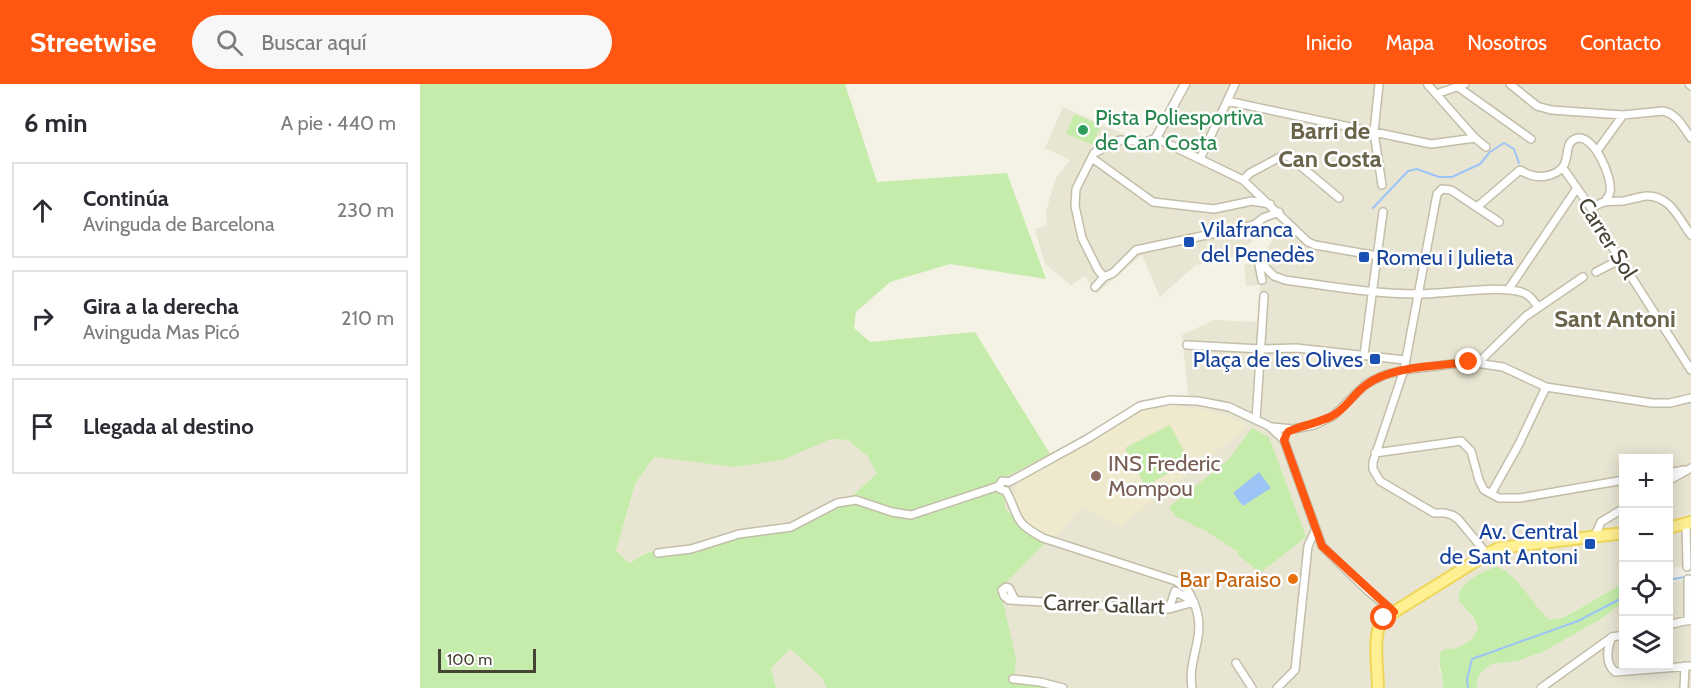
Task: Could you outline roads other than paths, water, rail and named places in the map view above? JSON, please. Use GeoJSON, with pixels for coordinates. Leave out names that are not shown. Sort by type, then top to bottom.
{"type":"FeatureCollection","features":[{"type":"Feature","properties":{"kind":"main road"},"geometry":{"type":"LineString","coordinates":[[1673,527],[1688,523]]}},
{"type":"Feature","properties":{"kind":"main road"},"geometry":{"type":"LineString","coordinates":[[1378,688],[1376,639],[1384,618],[1487,554],[1504,547],[1619,533]]}},
{"type":"Feature","properties":{"kind":"street"},"geometry":{"type":"LineString","coordinates":[[1104,277],[1082,238],[1075,206],[1076,189],[1094,153],[1120,140],[1146,142],[1156,138],[1185,84]]}},
{"type":"Feature","properties":{"kind":"street"},"geometry":{"type":"LineString","coordinates":[[1200,159],[1235,84]]}},
{"type":"Feature","properties":{"kind":"street"},"geometry":{"type":"LineString","coordinates":[[1379,84],[1374,132],[1382,185]]}},
{"type":"Feature","properties":{"kind":"street"},"geometry":{"type":"LineString","coordinates":[[1510,84],[1537,106],[1551,110],[1623,115],[1669,112],[1675,116],[1691,138]]}},
{"type":"Feature","properties":{"kind":"street"},"geometry":{"type":"LineString","coordinates":[[1436,94],[1461,85],[1531,139]]}},
{"type":"Feature","properties":{"kind":"street"},"geometry":{"type":"LineString","coordinates":[[1428,86],[1474,138],[1486,147]]}},
{"type":"Feature","properties":{"kind":"street"},"geometry":{"type":"LineString","coordinates":[[1227,101],[1431,144],[1474,138]]}},
{"type":"Feature","properties":{"kind":"street"},"geometry":{"type":"LineString","coordinates":[[1597,151],[1623,115]]}},
{"type":"Feature","properties":{"kind":"street"},"geometry":{"type":"LineString","coordinates":[[1156,138],[1243,180],[1279,212],[1304,239],[1315,245],[1378,256]]}},
{"type":"Feature","properties":{"kind":"street"},"geometry":{"type":"LineString","coordinates":[[1477,207],[1520,170],[1529,175],[1542,177],[1555,175],[1563,168],[1568,158],[1568,148],[1575,139],[1582,138],[1590,141],[1597,151],[1609,179],[1610,191],[1606,200]]}},
{"type":"Feature","properties":{"kind":"street"},"geometry":{"type":"LineString","coordinates":[[1243,180],[1250,173],[1284,156],[1291,158],[1340,198]]}},
{"type":"Feature","properties":{"kind":"street"},"geometry":{"type":"LineString","coordinates":[[1092,158],[1153,202],[1214,209],[1251,201],[1270,204]]}},
{"type":"Feature","properties":{"kind":"street","name":"Carrer Sol"},"geometry":{"type":"LineString","coordinates":[[1563,168],[1591,208],[1602,231],[1691,370]]}},
{"type":"Feature","properties":{"kind":"street"},"geometry":{"type":"LineString","coordinates":[[1508,290],[1576,188]]}},
{"type":"Feature","properties":{"kind":"street"},"geometry":{"type":"LineString","coordinates":[[1487,554],[1458,519],[1445,513],[1434,513],[1380,481],[1373,469],[1375,453],[1404,370],[1435,201],[1442,189],[1451,190],[1499,222]]}},
{"type":"Feature","properties":{"kind":"street"},"geometry":{"type":"LineString","coordinates":[[1251,201],[1259,194]]}},
{"type":"Feature","properties":{"kind":"street"},"geometry":{"type":"LineString","coordinates":[[1591,208],[1606,200],[1622,201],[1648,196],[1661,198],[1670,206],[1691,235]]}},
{"type":"Feature","properties":{"kind":"street"},"geometry":{"type":"LineString","coordinates":[[1263,218],[1270,204]]}},
{"type":"Feature","properties":{"kind":"street"},"geometry":{"type":"LineString","coordinates":[[1095,287],[1136,250],[1254,225],[1263,218],[1279,212]]}},
{"type":"Feature","properties":{"kind":"street"},"geometry":{"type":"LineString","coordinates":[[1364,355],[1383,212]]}},
{"type":"Feature","properties":{"kind":"street"},"geometry":{"type":"LineString","coordinates":[[1596,272],[1621,259]]}},
{"type":"Feature","properties":{"kind":"street"},"geometry":{"type":"LineString","coordinates":[[1262,280],[1258,260],[1274,276],[1285,280],[1418,294],[1508,290],[1531,297],[1538,307]]}},
{"type":"Feature","properties":{"kind":"street"},"geometry":{"type":"LineString","coordinates":[[1479,362],[1508,332],[1538,307],[1583,277]]}},
{"type":"Feature","properties":{"kind":"street"},"geometry":{"type":"LineString","coordinates":[[1256,420],[1264,296]]}},
{"type":"Feature","properties":{"kind":"street"},"geometry":{"type":"LineString","coordinates":[[1186,345],[1261,349],[1296,348],[1405,360]]}},
{"type":"Feature","properties":{"kind":"street"},"geometry":{"type":"LineString","coordinates":[[1385,358],[1393,373]]}},
{"type":"Feature","properties":{"kind":"street"},"geometry":{"type":"LineString","coordinates":[[1284,440],[1288,432],[1293,429],[1333,416],[1366,384],[1393,373],[1479,362],[1503,367],[1546,387],[1652,403],[1670,403],[1691,398]]}},
{"type":"Feature","properties":{"kind":"street"},"geometry":{"type":"LineString","coordinates":[[1491,494],[1519,444],[1546,387]]}},
{"type":"Feature","properties":{"kind":"street"},"geometry":{"type":"LineString","coordinates":[[658,553],[691,549],[739,534],[791,527],[837,503],[856,500],[892,512],[911,515],[999,486],[1002,481],[1009,482],[1140,406],[1151,403],[1170,400],[1198,401],[1229,407],[1269,426],[1293,429]]}},
{"type":"Feature","properties":{"kind":"street"},"geometry":{"type":"LineString","coordinates":[[1269,426],[1284,440],[1322,546],[1394,612]]}},
{"type":"Feature","properties":{"kind":"street"},"geometry":{"type":"LineString","coordinates":[[1375,453],[1461,441],[1471,451],[1484,490],[1499,498],[1520,498],[1619,481]]}},
{"type":"Feature","properties":{"kind":"street"},"geometry":{"type":"LineString","coordinates":[[1673,472],[1690,469]]}},
{"type":"Feature","properties":{"kind":"street"},"geometry":{"type":"LineString","coordinates":[[1673,478],[1690,469]]}},
{"type":"Feature","properties":{"kind":"street"},"geometry":{"type":"LineString","coordinates":[[1006,491],[1010,487],[1009,482]]}},
{"type":"Feature","properties":{"kind":"street"},"geometry":{"type":"LineString","coordinates":[[999,486],[1006,491],[1017,519],[1027,529],[1043,538],[1176,581],[1187,588],[1198,613],[1200,631],[1190,677],[1192,688]]}},
{"type":"Feature","properties":{"kind":"street"},"geometry":{"type":"LineString","coordinates":[[1595,536],[1601,522],[1619,511]]}},
{"type":"Feature","properties":{"kind":"street"},"geometry":{"type":"LineString","coordinates":[[1687,567],[1688,523]]}},
{"type":"Feature","properties":{"kind":"street"},"geometry":{"type":"LineString","coordinates":[[1277,688],[1295,670],[1308,546],[1315,531]]}},
{"type":"Feature","properties":{"kind":"street"},"geometry":{"type":"LineString","coordinates":[[1308,546],[1322,546]]}},
{"type":"Feature","properties":{"kind":"street"},"geometry":{"type":"LineString","coordinates":[[1673,624],[1689,620],[1688,579]]}},
{"type":"Feature","properties":{"kind":"street"},"geometry":{"type":"LineString","coordinates":[[1169,609],[1174,591],[1194,602]]}},
{"type":"Feature","properties":{"kind":"street","name":"Carrer Gallart"},"geometry":{"type":"LineString","coordinates":[[1014,600],[1169,609],[1194,602]]}},
{"type":"Feature","properties":{"kind":"street"},"geometry":{"type":"LineString","coordinates":[[1541,688],[1612,637],[1619,636]]}},
{"type":"Feature","properties":{"kind":"street"},"geometry":{"type":"LineString","coordinates":[[1612,637],[1607,649],[1610,668],[1615,672],[1688,666],[1684,688]]}},
{"type":"Feature","properties":{"kind":"street"},"geometry":{"type":"LineString","coordinates":[[1236,663],[1252,688]]}},
{"type":"Feature","properties":{"kind":"street"},"geometry":{"type":"LineString","coordinates":[[1013,679],[1040,682],[1063,688]]}},
{"type":"Feature","properties":{"kind":"water"},"geometry":{"type":"Polygon","coordinates":[[[1259,472],[1271,488],[1243,506],[1233,493],[1259,472]]]}},
{"type":"Feature","properties":{"kind":"waterway"},"geometry":{"type":"LineString","coordinates":[[1373,208],[1408,171],[1417,169],[1439,177],[1452,177],[1480,164],[1490,152],[1504,143],[1514,149],[1519,163]]}},
{"type":"Feature","properties":{"kind":"waterway"},"geometry":{"type":"LineString","coordinates":[[1673,579],[1691,576]]}},
{"type":"Feature","properties":{"kind":"waterway"},"geometry":{"type":"LineString","coordinates":[[1468,688],[1467,679],[1472,659],[1578,621],[1619,600]]}},
{"type":"Feature","properties":{"kind":"place","name":"Pista Poliesportiva de Can Costa"},"geometry":{"type":"Point","coordinates":[1083,130]}},
{"type":"Feature","properties":{"kind":"place","name":"Vilafranca del Penedès"},"geometry":{"type":"Point","coordinates":[1189,242]}},
{"type":"Feature","properties":{"kind":"place","name":"Romeu i Julieta"},"geometry":{"type":"Point","coordinates":[1364,257]}},
{"type":"Feature","properties":{"kind":"place","name":"Plaça de les Olives"},"geometry":{"type":"Point","coordinates":[1375,359]}},
{"type":"Feature","properties":{"kind":"place","name":"INS Frederic Mompou"},"geometry":{"type":"Point","coordinates":[1096,476]}},
{"type":"Feature","properties":{"kind":"place","name":"Av. Central de Sant Antoni"},"geometry":{"type":"Point","coordinates":[1590,544]}},
{"type":"Feature","properties":{"kind":"place","name":"Bar Paraiso"},"geometry":{"type":"Point","coordinates":[1293,579]}},
{"type":"Feature","properties":{"kind":"district","name":"Barri de Can Costa"},"geometry":{"type":"Point","coordinates":[1330,145]}},
{"type":"Feature","properties":{"kind":"district","name":"Sant Antoni"},"geometry":{"type":"Point","coordinates":[1615,319]}}]}
